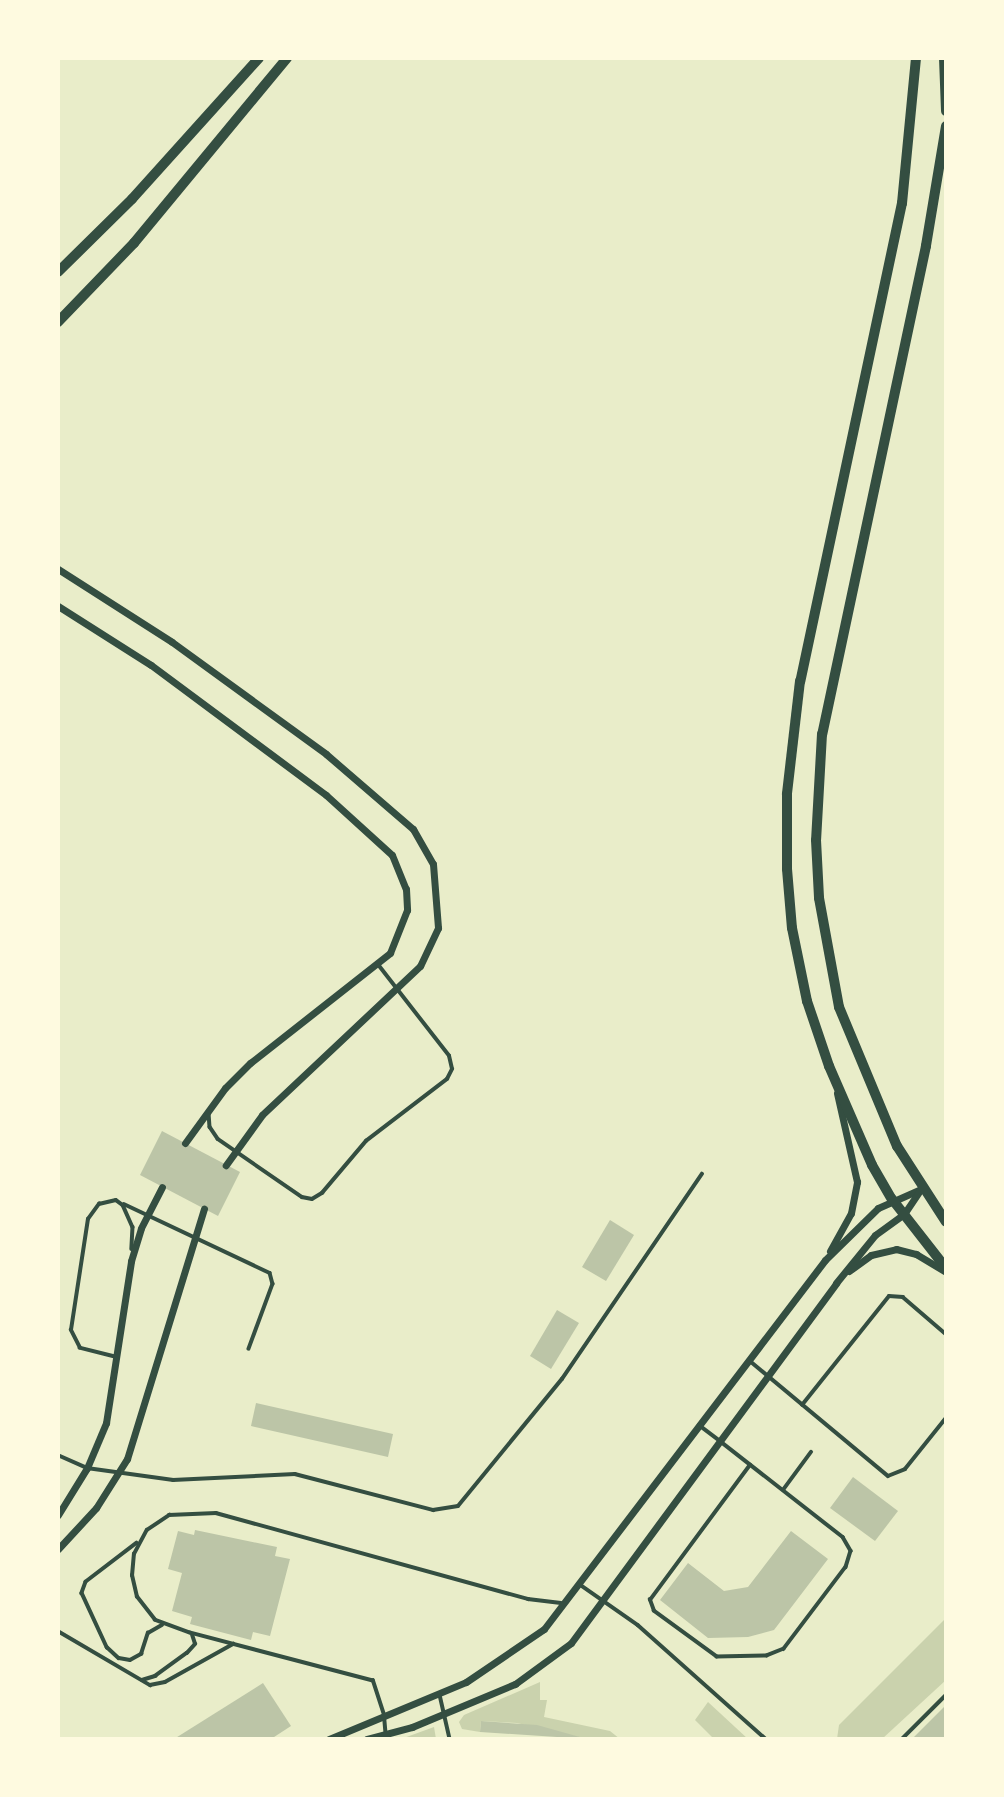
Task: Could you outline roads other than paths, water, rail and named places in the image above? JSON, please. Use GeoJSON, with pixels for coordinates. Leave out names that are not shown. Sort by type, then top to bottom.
{"type":"FeatureCollection","features":[{"type":"Feature","properties":{"kind":"main road"},"geometry":{"type":"LineString","coordinates":[[58,272],[132,199],[259,58]]}},
{"type":"Feature","properties":{"kind":"main road"},"geometry":{"type":"LineString","coordinates":[[58,321],[134,243],[287,58]]}},
{"type":"Feature","properties":{"kind":"main road"},"geometry":{"type":"LineString","coordinates":[[916,58],[902,203],[800,681],[787,794],[792,928],[807,1001],[829,1066],[892,1199],[946,1270]]}},
{"type":"Feature","properties":{"kind":"main road"},"geometry":{"type":"LineString","coordinates":[[944,58],[946,111]]}},
{"type":"Feature","properties":{"kind":"main road"},"geometry":{"type":"LineString","coordinates":[[946,126],[926,246],[822,734],[816,840],[819,898],[839,1007],[875,1101],[921,1189],[946,1223]]}},
{"type":"Feature","properties":{"kind":"street"},"geometry":{"type":"LineString","coordinates":[[58,569],[172,642],[305,738],[413,829],[433,864],[439,919],[430,950],[398,990],[286,1090],[226,1165]]}},
{"type":"Feature","properties":{"kind":"street"},"geometry":{"type":"LineString","coordinates":[[58,606],[227,719],[376,837],[400,870],[407,910],[402,932],[379,966],[279,1038],[210,1107],[185,1143]]}},
{"type":"Feature","properties":{"kind":"street"},"geometry":{"type":"LineString","coordinates":[[329,1739],[440,1695],[527,1644],[582,1586],[699,1425],[825,1260],[851,1213],[857,1182],[829,1066]]}},
{"type":"Feature","properties":{"kind":"street"},"geometry":{"type":"LineString","coordinates":[[58,1515],[87,1468],[106,1423],[131,1261],[162,1187]]}},
{"type":"Feature","properties":{"kind":"street"},"geometry":{"type":"LineString","coordinates":[[825,1260],[892,1199],[921,1189]]}},
{"type":"Feature","properties":{"kind":"street"},"geometry":{"type":"LineString","coordinates":[[367,1739],[386,1737],[515,1685],[557,1656],[605,1600],[835,1283],[875,1235],[904,1214],[921,1189]]}},
{"type":"Feature","properties":{"kind":"street"},"geometry":{"type":"LineString","coordinates":[[58,1549],[96,1508],[133,1444],[193,1237],[204,1209]]}},
{"type":"Feature","properties":{"kind":"street"},"geometry":{"type":"LineString","coordinates":[[835,1283],[860,1262],[884,1250],[907,1250],[946,1270]]}},
{"type":"Feature","properties":{"kind":"lane"},"geometry":{"type":"LineString","coordinates":[[210,1107],[209,1127],[236,1150],[302,1197],[317,1197],[366,1142],[447,1079],[452,1069],[449,1056],[379,966]]}},
{"type":"Feature","properties":{"kind":"lane"},"geometry":{"type":"LineString","coordinates":[[58,1455],[87,1468],[118,1474],[205,1481],[295,1474],[433,1510],[458,1506],[562,1379],[702,1174]]}},
{"type":"Feature","properties":{"kind":"lane"},"geometry":{"type":"LineString","coordinates":[[116,1200],[131,1215],[131,1261]]}},
{"type":"Feature","properties":{"kind":"lane"},"geometry":{"type":"LineString","coordinates":[[117,1357],[80,1348],[71,1330],[88,1219],[99,1204],[116,1200],[270,1273],[273,1284],[248,1349]]}},
{"type":"Feature","properties":{"kind":"lane"},"geometry":{"type":"LineString","coordinates":[[803,1405],[889,1296],[903,1297],[946,1334]]}},
{"type":"Feature","properties":{"kind":"lane"},"geometry":{"type":"LineString","coordinates":[[749,1360],[888,1476],[905,1469],[946,1418]]}},
{"type":"Feature","properties":{"kind":"lane"},"geometry":{"type":"LineString","coordinates":[[699,1425],[843,1537],[850,1559],[775,1654],[717,1657],[707,1653],[654,1611],[650,1600],[750,1465]]}},
{"type":"Feature","properties":{"kind":"lane"},"geometry":{"type":"LineString","coordinates":[[783,1490],[811,1452]]}},
{"type":"Feature","properties":{"kind":"lane"},"geometry":{"type":"LineString","coordinates":[[164,1625],[150,1630],[145,1649],[136,1658],[119,1658],[107,1647],[82,1593],[86,1582],[139,1542],[169,1515],[216,1513],[542,1603],[561,1604],[572,1597]]}},
{"type":"Feature","properties":{"kind":"lane"},"geometry":{"type":"LineString","coordinates":[[139,1542],[132,1566],[133,1586],[143,1607],[164,1625],[373,1681],[384,1715],[386,1737]]}},
{"type":"Feature","properties":{"kind":"lane"},"geometry":{"type":"LineString","coordinates":[[582,1586],[605,1600],[766,1739]]}},
{"type":"Feature","properties":{"kind":"lane"},"geometry":{"type":"LineString","coordinates":[[58,1630],[136,1680],[157,1685],[233,1644]]}},
{"type":"Feature","properties":{"kind":"lane"},"geometry":{"type":"LineString","coordinates":[[136,1680],[155,1676],[187,1653],[195,1644],[190,1633]]}},
{"type":"Feature","properties":{"kind":"lane"},"geometry":{"type":"LineString","coordinates":[[440,1695],[450,1739]]}},
{"type":"Feature","properties":{"kind":"lane"},"geometry":{"type":"LineString","coordinates":[[902,1739],[946,1695]]}}]}
